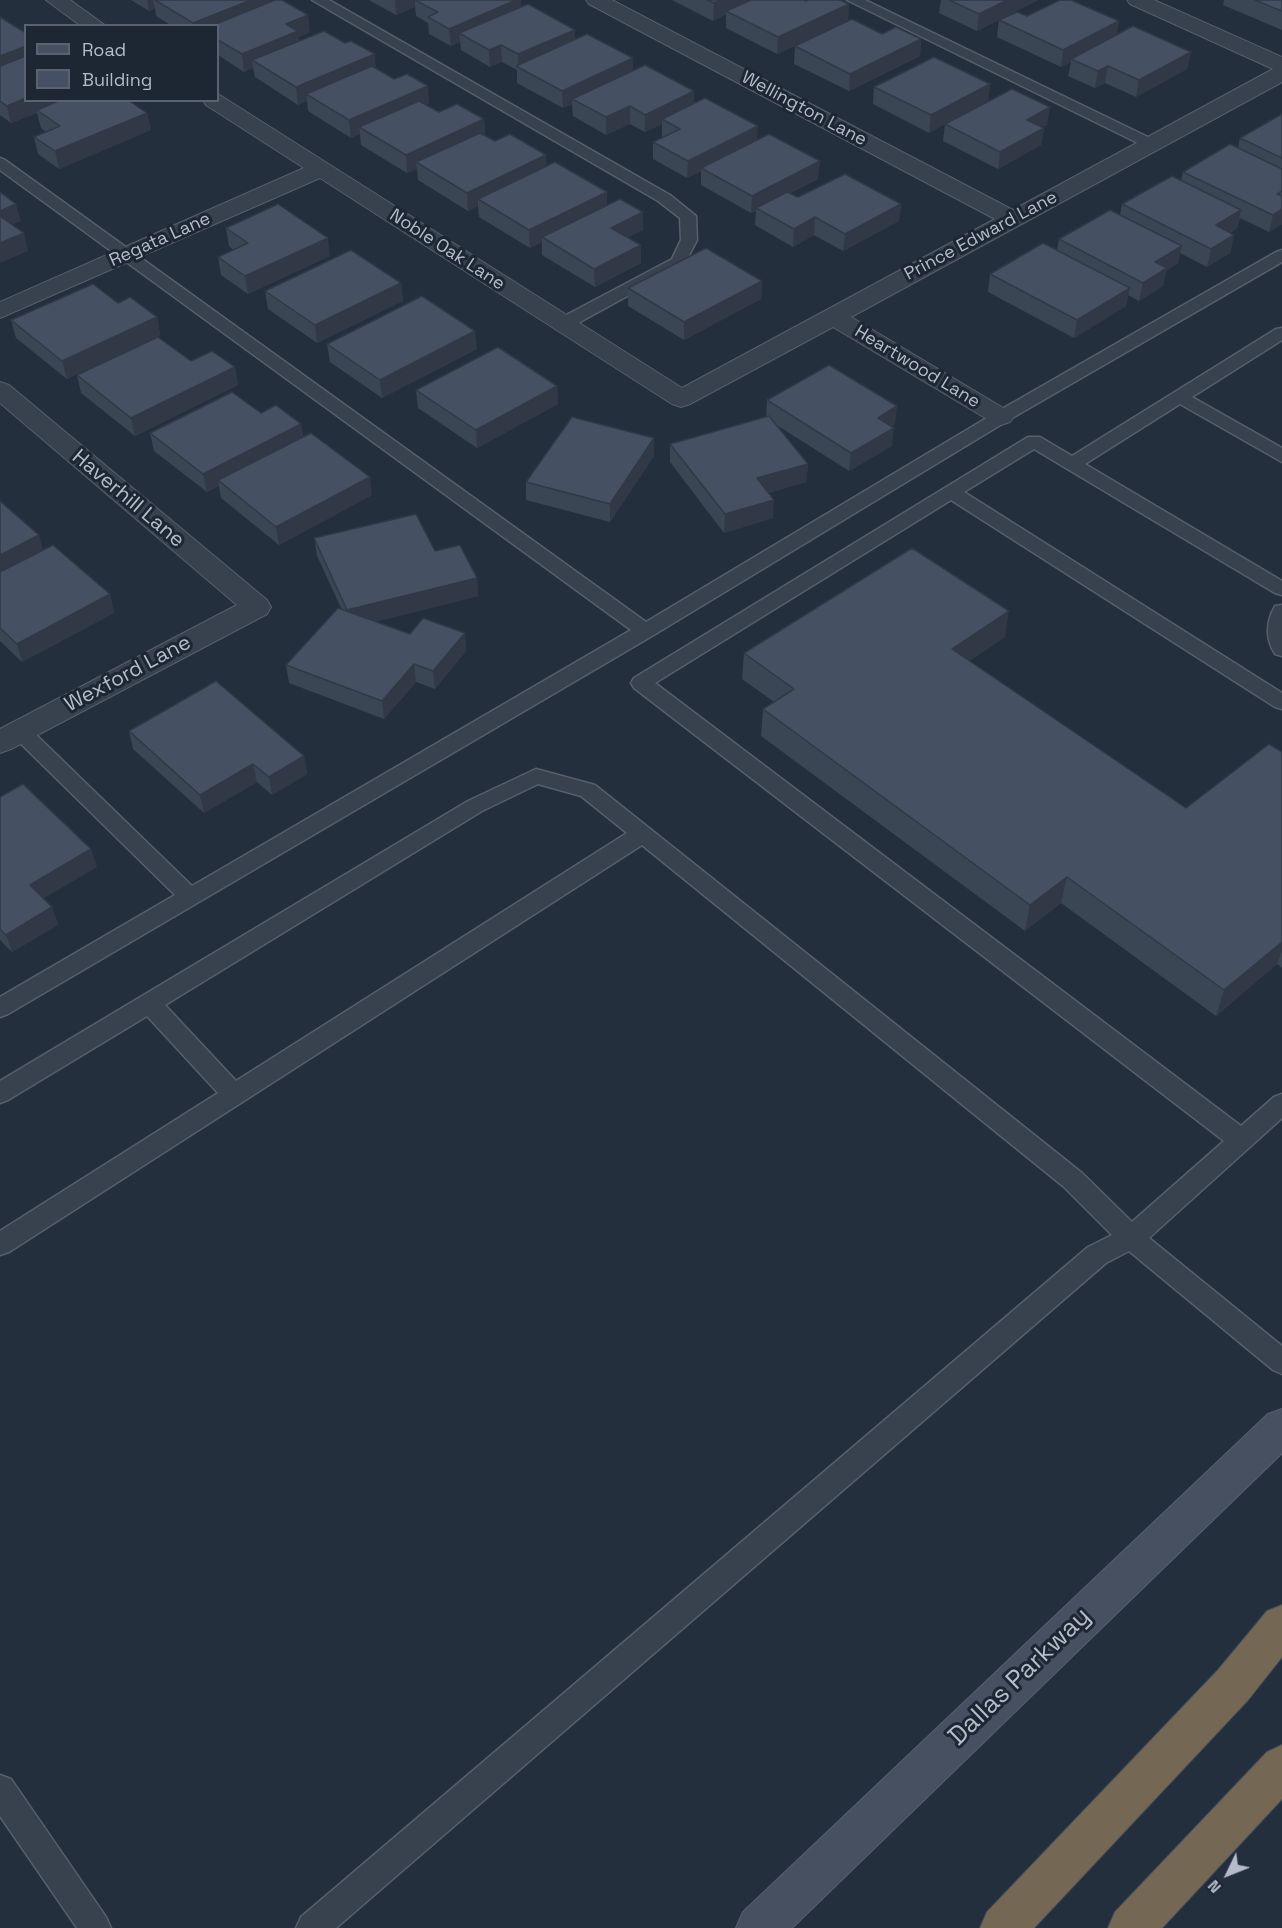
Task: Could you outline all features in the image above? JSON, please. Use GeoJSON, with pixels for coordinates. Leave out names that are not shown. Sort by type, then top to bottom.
{"type":"FeatureCollection","features":[{"type":"Feature","properties":{"kind":"highway"},"geometry":{"type":"LineString","coordinates":[[1003,1928],[1233,1684],[1282,1625]]}},
{"type":"Feature","properties":{"kind":"highway"},"geometry":{"type":"LineString","coordinates":[[1131,1928],[1282,1767]]}},
{"type":"Feature","properties":{"kind":"main road","name":"Dallas Parkway"},"geometry":{"type":"LineString","coordinates":[[759,1928],[1282,1427]]}},
{"type":"Feature","properties":{"kind":"street"},"geometry":{"type":"LineString","coordinates":[[56,0],[93,24]]}},
{"type":"Feature","properties":{"kind":"street","name":"Wellington Lane"},"geometry":{"type":"LineString","coordinates":[[596,0],[1013,219]]}},
{"type":"Feature","properties":{"kind":"street"},"geometry":{"type":"LineString","coordinates":[[1137,0],[1282,65]]}},
{"type":"Feature","properties":{"kind":"street","name":"Prince Edward Lane"},"geometry":{"type":"LineString","coordinates":[[681,399],[1282,73]]}},
{"type":"Feature","properties":{"kind":"street","name":"Noble Oak Lane"},"geometry":{"type":"LineString","coordinates":[[217,102],[681,399]]}},
{"type":"Feature","properties":{"kind":"street","name":"Regata Lane"},"geometry":{"type":"LineString","coordinates":[[0,311],[320,169]]}},
{"type":"Feature","properties":{"kind":"street","name":"Heartwood Lane"},"geometry":{"type":"LineString","coordinates":[[832,316],[1001,417]]}},
{"type":"Feature","properties":{"kind":"street","name":"Haverhill Lane"},"geometry":{"type":"LineString","coordinates":[[0,390],[256,607]]}},
{"type":"Feature","properties":{"kind":"street","name":"Wexford Lane"},"geometry":{"type":"LineString","coordinates":[[10,736],[256,607]]}},
{"type":"Feature","properties":{"kind":"lane"},"geometry":{"type":"LineString","coordinates":[[319,0],[664,198],[688,216],[692,232],[688,248],[678,262],[563,324]]}},
{"type":"Feature","properties":{"kind":"lane"},"geometry":{"type":"LineString","coordinates":[[854,0],[1151,144]]}},
{"type":"Feature","properties":{"kind":"lane"},"geometry":{"type":"LineString","coordinates":[[0,163],[645,631]]}},
{"type":"Feature","properties":{"kind":"lane"},"geometry":{"type":"LineString","coordinates":[[0,1008],[645,631],[1001,417],[1282,255]]}},
{"type":"Feature","properties":{"kind":"lane"},"geometry":{"type":"LineString","coordinates":[[1072,464],[1282,333]]}},
{"type":"Feature","properties":{"kind":"lane"},"geometry":{"type":"LineString","coordinates":[[1180,397],[1282,456]]}},
{"type":"Feature","properties":{"kind":"lane"},"geometry":{"type":"LineString","coordinates":[[1001,417],[1072,464],[1282,590]]}},
{"type":"Feature","properties":{"kind":"lane"},"geometry":{"type":"LineString","coordinates":[[1035,441],[642,682],[1241,1140]]}},
{"type":"Feature","properties":{"kind":"lane"},"geometry":{"type":"LineString","coordinates":[[951,492],[1282,702]]}},
{"type":"Feature","properties":{"kind":"lane"},"geometry":{"type":"LineString","coordinates":[[1282,611],[1276,626],[1282,649]]}},
{"type":"Feature","properties":{"kind":"lane"},"geometry":{"type":"LineString","coordinates":[[10,736],[190,897]]}},
{"type":"Feature","properties":{"kind":"lane"},"geometry":{"type":"LineString","coordinates":[[0,1093],[475,806],[536,776],[588,790],[1073,1180],[1131,1238],[1282,1362]]}},
{"type":"Feature","properties":{"kind":"lane"},"geometry":{"type":"LineString","coordinates":[[0,1244],[642,834]]}},
{"type":"Feature","properties":{"kind":"lane"},"geometry":{"type":"LineString","coordinates":[[149,1003],[234,1094]]}},
{"type":"Feature","properties":{"kind":"lane"},"geometry":{"type":"LineString","coordinates":[[312,1928],[1097,1255],[1131,1238],[1282,1104]]}},
{"type":"Feature","properties":{"kind":"lane"},"geometry":{"type":"LineString","coordinates":[[0,1790],[95,1928]]}},
{"type":"Feature","properties":{"kind":"building"},"geometry":{"type":"Polygon","coordinates":[[[155,0],[251,0],[193,23],[155,0]]]}},
{"type":"Feature","properties":{"kind":"building"},"geometry":{"type":"Polygon","coordinates":[[[275,0],[282,0],[308,15],[286,24],[298,31],[242,54],[219,41],[219,24],[216,24],[275,0]]]}},
{"type":"Feature","properties":{"kind":"building"},"geometry":{"type":"Polygon","coordinates":[[[415,0],[516,0],[449,29],[428,17],[438,12],[415,0]]]}},
{"type":"Feature","properties":{"kind":"building"},"geometry":{"type":"Polygon","coordinates":[[[751,0],[840,0],[849,4],[778,37],[726,11],[751,0]]]}},
{"type":"Feature","properties":{"kind":"building"},"geometry":{"type":"Polygon","coordinates":[[[949,0],[1007,0],[979,14],[949,0]]]}},
{"type":"Feature","properties":{"kind":"building"},"geometry":{"type":"Polygon","coordinates":[[[1060,0],[1071,0],[1119,21],[1063,50],[999,20],[1017,12],[1027,16],[1060,0]]]}},
{"type":"Feature","properties":{"kind":"building"},"geometry":{"type":"Polygon","coordinates":[[[1255,0],[1282,0],[1282,11],[1255,0]]]}},
{"type":"Feature","properties":{"kind":"building"},"geometry":{"type":"Polygon","coordinates":[[[528,4],[575,30],[518,54],[501,45],[489,50],[459,33],[528,4]]]}},
{"type":"Feature","properties":{"kind":"building"},"geometry":{"type":"Polygon","coordinates":[[[0,17],[24,32],[24,47],[0,56],[0,17]]]}},
{"type":"Feature","properties":{"kind":"building"},"geometry":{"type":"Polygon","coordinates":[[[852,19],[882,34],[896,27],[921,39],[850,74],[795,46],[852,19]]]}},
{"type":"Feature","properties":{"kind":"building"},"geometry":{"type":"Polygon","coordinates":[[[1133,26],[1191,52],[1139,80],[1108,66],[1098,71],[1071,59],[1133,26]]]}},
{"type":"Feature","properties":{"kind":"building"},"geometry":{"type":"Polygon","coordinates":[[[324,31],[345,43],[351,41],[375,54],[296,87],[252,60],[324,31]]]}},
{"type":"Feature","properties":{"kind":"building"},"geometry":{"type":"Polygon","coordinates":[[[587,34],[633,58],[562,91],[516,66],[587,34]]]}},
{"type":"Feature","properties":{"kind":"building"},"geometry":{"type":"Polygon","coordinates":[[[24,57],[24,99],[7,106],[0,101],[0,66],[24,57]]]}},
{"type":"Feature","properties":{"kind":"building"},"geometry":{"type":"Polygon","coordinates":[[[934,57],[990,84],[931,115],[874,87],[934,57]]]}},
{"type":"Feature","properties":{"kind":"building"},"geometry":{"type":"Polygon","coordinates":[[[645,65],[694,91],[645,115],[630,106],[606,117],[572,99],[645,65]]]}},
{"type":"Feature","properties":{"kind":"building"},"geometry":{"type":"Polygon","coordinates":[[[372,66],[394,79],[407,74],[428,86],[349,120],[306,94],[372,66]]]}},
{"type":"Feature","properties":{"kind":"building"},"geometry":{"type":"Polygon","coordinates":[[[1012,89],[1050,107],[1027,120],[1044,128],[1000,152],[945,124],[1012,89]]]}},
{"type":"Feature","properties":{"kind":"building"},"geometry":{"type":"Polygon","coordinates":[[[705,98],[758,126],[688,161],[653,142],[680,129],[662,119],[705,98]]]}},
{"type":"Feature","properties":{"kind":"building"},"geometry":{"type":"Polygon","coordinates":[[[419,101],[439,112],[457,104],[484,119],[406,155],[359,127],[419,101]]]}},
{"type":"Feature","properties":{"kind":"building"},"geometry":{"type":"Polygon","coordinates":[[[56,102],[131,102],[147,113],[55,151],[34,137],[60,126],[37,110],[56,102]]]}},
{"type":"Feature","properties":{"kind":"building"},"geometry":{"type":"Polygon","coordinates":[[[1282,114],[1282,158],[1240,138],[1282,114]]]}},
{"type":"Feature","properties":{"kind":"building"},"geometry":{"type":"Polygon","coordinates":[[[480,133],[495,141],[510,134],[546,155],[467,193],[416,162],[480,133]]]}},
{"type":"Feature","properties":{"kind":"building"},"geometry":{"type":"Polygon","coordinates":[[[769,134],[820,161],[752,196],[701,168],[769,134]]]}},
{"type":"Feature","properties":{"kind":"building"},"geometry":{"type":"Polygon","coordinates":[[[1230,144],[1282,169],[1282,191],[1277,194],[1282,196],[1282,209],[1273,215],[1183,172],[1230,144]]]}},
{"type":"Feature","properties":{"kind":"building"},"geometry":{"type":"Polygon","coordinates":[[[555,162],[607,192],[529,230],[478,199],[555,162]]]}},
{"type":"Feature","properties":{"kind":"building"},"geometry":{"type":"Polygon","coordinates":[[[845,174],[901,204],[845,234],[815,217],[794,229],[756,208],[787,192],[798,197],[845,174]]]}},
{"type":"Feature","properties":{"kind":"building"},"geometry":{"type":"Polygon","coordinates":[[[1172,176],[1241,210],[1216,225],[1234,235],[1211,249],[1122,204],[1172,176]]]}},
{"type":"Feature","properties":{"kind":"building"},"geometry":{"type":"Polygon","coordinates":[[[0,192],[16,204],[0,211],[0,192]]]}},
{"type":"Feature","properties":{"kind":"building"},"geometry":{"type":"Polygon","coordinates":[[[620,199],[643,212],[611,228],[641,245],[594,269],[542,237],[620,199]]]}},
{"type":"Feature","properties":{"kind":"building"},"geometry":{"type":"Polygon","coordinates":[[[278,204],[328,238],[245,276],[218,257],[248,243],[226,228],[278,204]]]}},
{"type":"Feature","properties":{"kind":"building"},"geometry":{"type":"Polygon","coordinates":[[[1110,210],[1182,246],[1155,262],[1167,268],[1143,283],[1059,239],[1110,210]]]}},
{"type":"Feature","properties":{"kind":"building"},"geometry":{"type":"Polygon","coordinates":[[[0,216],[24,233],[0,243],[0,216]]]}},
{"type":"Feature","properties":{"kind":"building"},"geometry":{"type":"Polygon","coordinates":[[[1043,243],[1130,288],[1077,320],[990,274],[1043,243]]]}},
{"type":"Feature","properties":{"kind":"building"},"geometry":{"type":"Polygon","coordinates":[[[706,248],[762,281],[684,322],[628,288],[706,248]]]}},
{"type":"Feature","properties":{"kind":"building"},"geometry":{"type":"Polygon","coordinates":[[[351,250],[401,283],[315,325],[265,291],[351,250]]]}},
{"type":"Feature","properties":{"kind":"building"},"geometry":{"type":"Polygon","coordinates":[[[93,284],[118,303],[130,297],[157,317],[62,361],[11,320],[93,284]]]}},
{"type":"Feature","properties":{"kind":"building"},"geometry":{"type":"Polygon","coordinates":[[[422,296],[475,331],[380,380],[327,344],[422,296]]]}},
{"type":"Feature","properties":{"kind":"building"},"geometry":{"type":"Polygon","coordinates":[[[158,337],[191,361],[212,351],[235,367],[131,418],[77,375],[158,337]]]}},
{"type":"Feature","properties":{"kind":"building"},"geometry":{"type":"Polygon","coordinates":[[[498,347],[557,386],[476,430],[416,390],[498,347]]]}},
{"type":"Feature","properties":{"kind":"building"},"geometry":{"type":"Polygon","coordinates":[[[829,365],[897,406],[878,418],[894,428],[851,453],[767,400],[829,365]]]}},
{"type":"Feature","properties":{"kind":"building"},"geometry":{"type":"Polygon","coordinates":[[[232,392],[261,413],[276,405],[301,424],[203,474],[150,433],[232,392]]]}},
{"type":"Feature","properties":{"kind":"building"},"geometry":{"type":"Polygon","coordinates":[[[769,416],[808,464],[757,478],[774,500],[725,514],[670,444],[769,416]]]}},
{"type":"Feature","properties":{"kind":"building"},"geometry":{"type":"Polygon","coordinates":[[[572,417],[654,438],[610,504],[526,482],[572,417]]]}},
{"type":"Feature","properties":{"kind":"building"},"geometry":{"type":"Polygon","coordinates":[[[311,433],[370,477],[276,527],[218,480],[311,433]]]}},
{"type":"Feature","properties":{"kind":"building"},"geometry":{"type":"Polygon","coordinates":[[[0,501],[39,535],[0,555],[0,501]]]}},
{"type":"Feature","properties":{"kind":"building"},"geometry":{"type":"Polygon","coordinates":[[[416,514],[435,551],[460,545],[477,578],[347,610],[314,538],[416,514]]]}},
{"type":"Feature","properties":{"kind":"building"},"geometry":{"type":"Polygon","coordinates":[[[53,545],[110,594],[17,644],[0,628],[0,572],[53,545]]]}},
{"type":"Feature","properties":{"kind":"building"},"geometry":{"type":"Polygon","coordinates":[[[912,548],[1009,611],[952,649],[1186,808],[1269,744],[1282,752],[1282,942],[1224,990],[1067,877],[1030,905],[763,709],[794,689],[744,653],[912,548]]]}},
{"type":"Feature","properties":{"kind":"building"},"geometry":{"type":"Polygon","coordinates":[[[338,608],[410,634],[423,618],[465,633],[433,671],[414,664],[382,701],[286,665],[338,608]]]}},
{"type":"Feature","properties":{"kind":"building"},"geometry":{"type":"Polygon","coordinates":[[[216,681],[304,756],[269,777],[253,764],[200,795],[129,731],[216,681]]]}},
{"type":"Feature","properties":{"kind":"building"},"geometry":{"type":"Polygon","coordinates":[[[23,784],[91,849],[30,885],[52,907],[6,935],[0,929],[0,797],[23,784]]]}}]}
